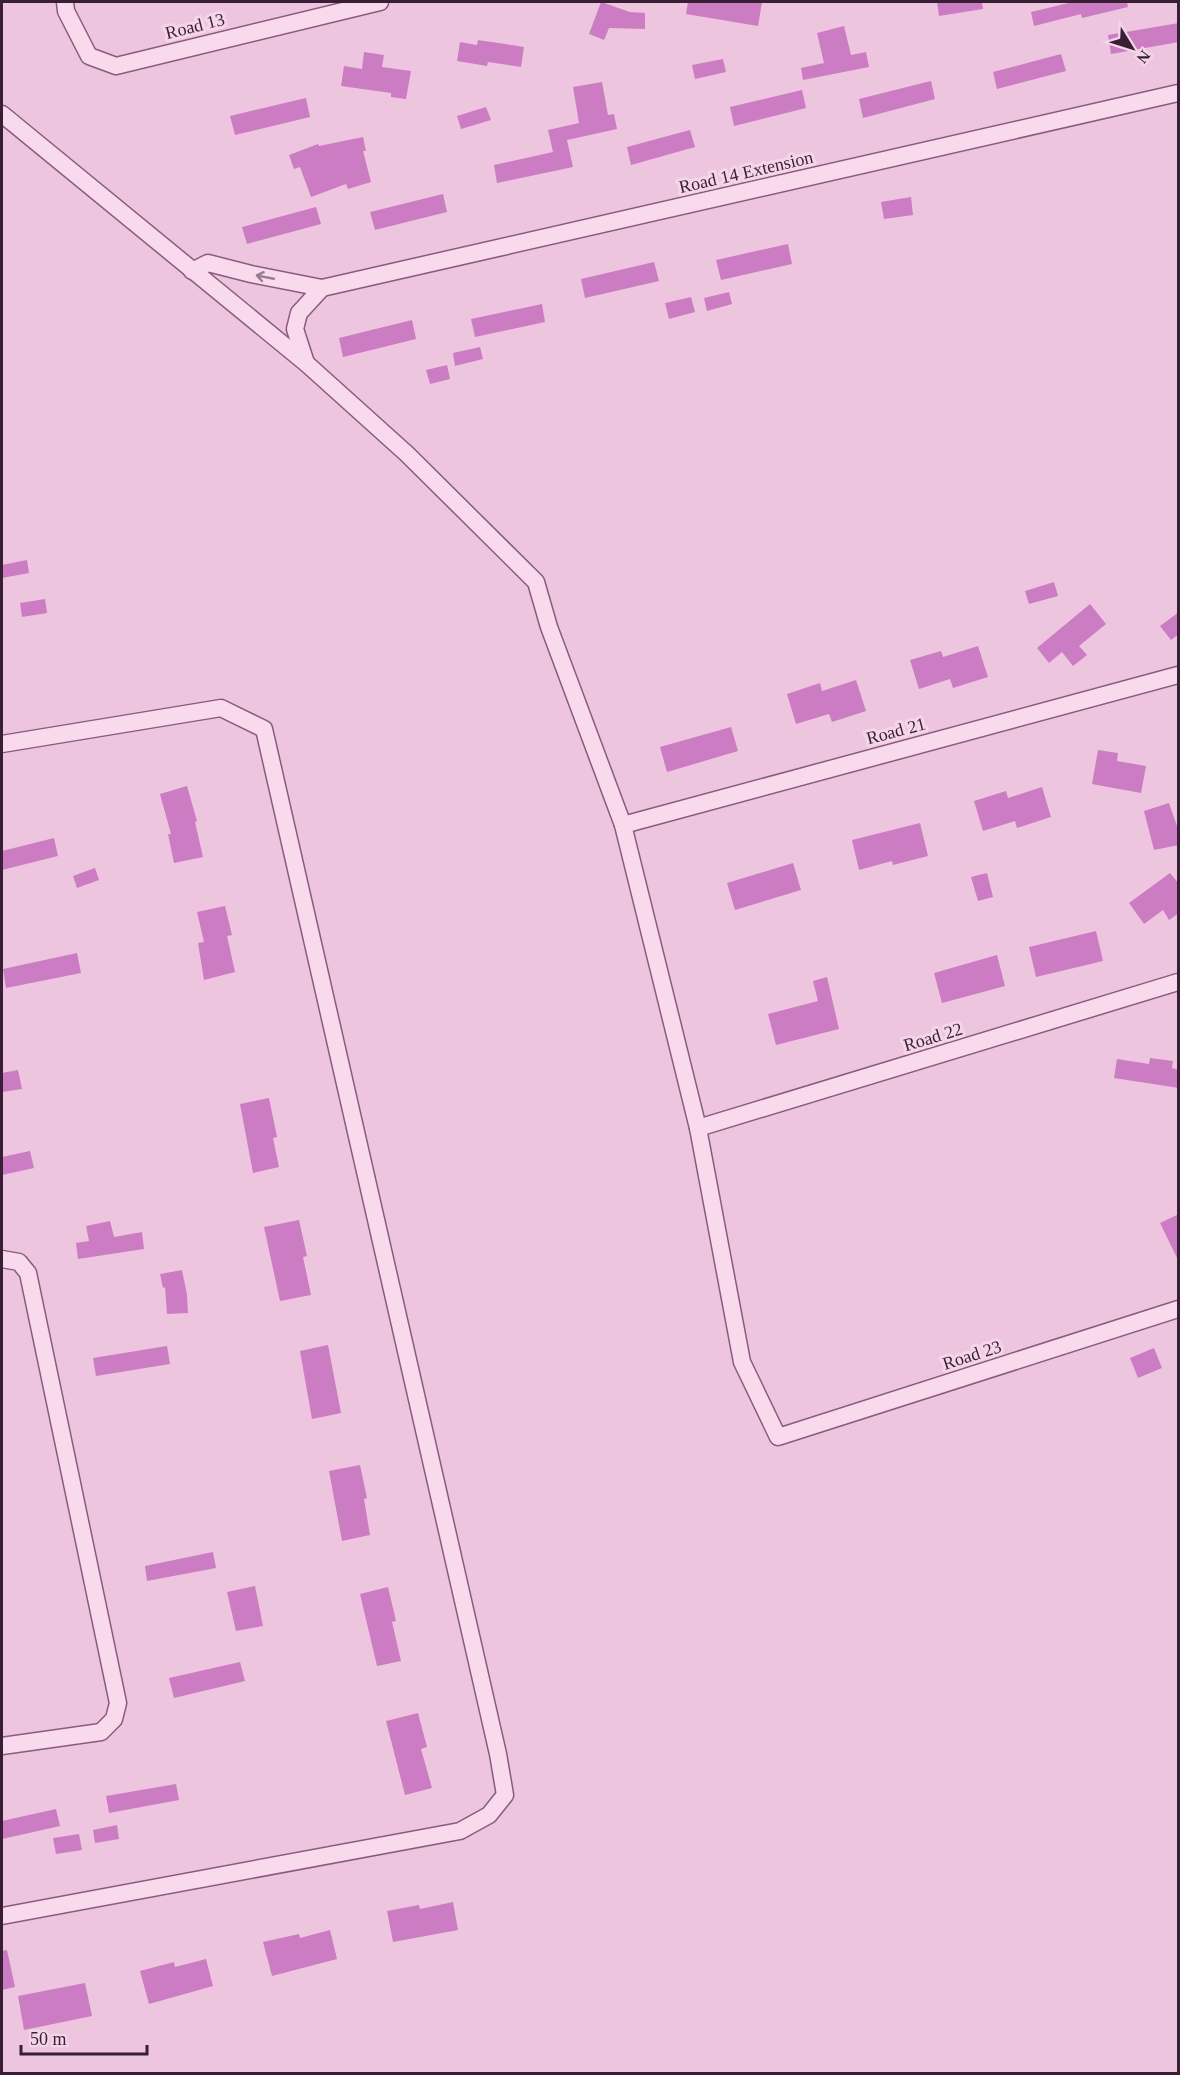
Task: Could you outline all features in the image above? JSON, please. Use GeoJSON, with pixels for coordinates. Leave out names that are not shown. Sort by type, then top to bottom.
{"type":"FeatureCollection","features":[{"type":"Feature","properties":{"kind":"street","name":"Road 13"},"geometry":{"type":"LineString","coordinates":[[65,2],[66,10],[89,56],[116,66],[380,2]]}},
{"type":"Feature","properties":{"kind":"street","name":"Road 14 Extension"},"geometry":{"type":"LineString","coordinates":[[322,288],[1179,93]]}},
{"type":"Feature","properties":{"kind":"street"},"geometry":{"type":"LineString","coordinates":[[2,114],[306,364],[407,454],[536,582],[549,627],[623,825],[698,1128]]}},
{"type":"Feature","properties":{"kind":"street"},"geometry":{"type":"LineString","coordinates":[[192,271],[208,263],[322,288]]}},
{"type":"Feature","properties":{"kind":"street"},"geometry":{"type":"LineString","coordinates":[[306,364],[295,329],[299,313],[322,288]]}},
{"type":"Feature","properties":{"kind":"street","name":"Road 21"},"geometry":{"type":"LineString","coordinates":[[623,825],[1179,675]]}},
{"type":"Feature","properties":{"kind":"street"},"geometry":{"type":"LineString","coordinates":[[2,744],[221,708],[264,729],[498,1754],[505,1795],[489,1815],[460,1831],[2,1916]]}},
{"type":"Feature","properties":{"kind":"street","name":"Road 22"},"geometry":{"type":"LineString","coordinates":[[698,1128],[1179,982]]}},
{"type":"Feature","properties":{"kind":"street","name":"Road 23"},"geometry":{"type":"LineString","coordinates":[[698,1128],[742,1362],[778,1437],[1179,1309]]}},
{"type":"Feature","properties":{"kind":"street"},"geometry":{"type":"LineString","coordinates":[[2,1259],[19,1262],[28,1273],[118,1703],[114,1719],[101,1732],[2,1746]]}},
{"type":"Feature","properties":{"kind":"building"},"geometry":{"type":"Polygon","coordinates":[[[601,2],[630,12],[645,13],[645,29],[609,28],[604,40],[589,34],[601,2]]]}},
{"type":"Feature","properties":{"kind":"building"},"geometry":{"type":"Polygon","coordinates":[[[688,2],[762,2],[758,26],[686,14],[688,2]]]}},
{"type":"Feature","properties":{"kind":"building"},"geometry":{"type":"Polygon","coordinates":[[[937,2],[982,2],[983,9],[939,16],[937,2]]]}},
{"type":"Feature","properties":{"kind":"building"},"geometry":{"type":"Polygon","coordinates":[[[1073,2],[1127,2],[1128,7],[1082,18],[1081,14],[1034,26],[1031,12],[1073,2]]]}},
{"type":"Feature","properties":{"kind":"building"},"geometry":{"type":"Polygon","coordinates":[[[1179,23],[1179,42],[1111,54],[1108,35],[1179,23]]]}},
{"type":"Feature","properties":{"kind":"building"},"geometry":{"type":"Polygon","coordinates":[[[844,26],[851,55],[866,52],[869,67],[803,80],[801,68],[824,63],[817,33],[844,26]]]}},
{"type":"Feature","properties":{"kind":"building"},"geometry":{"type":"Polygon","coordinates":[[[478,40],[524,47],[521,67],[488,62],[487,66],[457,61],[460,42],[477,45],[478,40]]]}},
{"type":"Feature","properties":{"kind":"building"},"geometry":{"type":"Polygon","coordinates":[[[364,52],[384,55],[382,67],[411,71],[406,99],[391,97],[391,93],[341,86],[344,66],[362,69],[364,52]]]}},
{"type":"Feature","properties":{"kind":"building"},"geometry":{"type":"Polygon","coordinates":[[[1061,54],[1066,71],[997,89],[993,72],[1061,54]]]}},
{"type":"Feature","properties":{"kind":"building"},"geometry":{"type":"Polygon","coordinates":[[[723,59],[726,72],[695,79],[692,65],[723,59]]]}},
{"type":"Feature","properties":{"kind":"building"},"geometry":{"type":"Polygon","coordinates":[[[931,81],[935,99],[863,118],[859,99],[931,81]]]}},
{"type":"Feature","properties":{"kind":"building"},"geometry":{"type":"Polygon","coordinates":[[[602,82],[608,115],[614,114],[617,129],[567,140],[573,167],[497,183],[494,165],[553,152],[548,130],[579,123],[573,87],[602,82]]]}},
{"type":"Feature","properties":{"kind":"building"},"geometry":{"type":"Polygon","coordinates":[[[802,90],[806,108],[734,126],[730,107],[802,90]]]}},
{"type":"Feature","properties":{"kind":"building"},"geometry":{"type":"Polygon","coordinates":[[[306,98],[310,117],[235,135],[230,116],[306,98]]]}},
{"type":"Feature","properties":{"kind":"building"},"geometry":{"type":"Polygon","coordinates":[[[486,107],[491,120],[461,129],[457,116],[486,107]]]}},
{"type":"Feature","properties":{"kind":"building"},"geometry":{"type":"Polygon","coordinates":[[[690,130],[695,147],[631,165],[627,147],[690,130]]]}},
{"type":"Feature","properties":{"kind":"building"},"geometry":{"type":"Polygon","coordinates":[[[363,137],[366,151],[363,151],[371,182],[348,189],[346,184],[311,197],[300,167],[294,169],[289,155],[318,144],[319,146],[363,137]]]}},
{"type":"Feature","properties":{"kind":"building"},"geometry":{"type":"Polygon","coordinates":[[[443,194],[447,212],[375,230],[370,212],[443,194]]]}},
{"type":"Feature","properties":{"kind":"building"},"geometry":{"type":"Polygon","coordinates":[[[911,197],[913,215],[884,219],[881,202],[911,197]]]}},
{"type":"Feature","properties":{"kind":"building"},"geometry":{"type":"Polygon","coordinates":[[[316,207],[321,224],[247,244],[242,227],[316,207]]]}},
{"type":"Feature","properties":{"kind":"building"},"geometry":{"type":"Polygon","coordinates":[[[788,244],[792,264],[721,280],[716,260],[788,244]]]}},
{"type":"Feature","properties":{"kind":"building"},"geometry":{"type":"Polygon","coordinates":[[[654,262],[659,281],[585,298],[581,279],[654,262]]]}},
{"type":"Feature","properties":{"kind":"building"},"geometry":{"type":"Polygon","coordinates":[[[729,292],[732,304],[707,311],[704,298],[729,292]]]}},
{"type":"Feature","properties":{"kind":"building"},"geometry":{"type":"Polygon","coordinates":[[[691,297],[695,312],[669,319],[665,303],[691,297]]]}},
{"type":"Feature","properties":{"kind":"building"},"geometry":{"type":"Polygon","coordinates":[[[542,304],[545,322],[475,337],[471,319],[542,304]]]}},
{"type":"Feature","properties":{"kind":"building"},"geometry":{"type":"Polygon","coordinates":[[[412,320],[416,339],[343,357],[339,338],[412,320]]]}},
{"type":"Feature","properties":{"kind":"building"},"geometry":{"type":"Polygon","coordinates":[[[480,347],[483,359],[455,366],[453,353],[480,347]]]}},
{"type":"Feature","properties":{"kind":"building"},"geometry":{"type":"Polygon","coordinates":[[[447,365],[450,379],[430,384],[426,370],[447,365]]]}},
{"type":"Feature","properties":{"kind":"building"},"geometry":{"type":"Polygon","coordinates":[[[27,560],[29,573],[2,578],[2,565],[27,560]]]}},
{"type":"Feature","properties":{"kind":"building"},"geometry":{"type":"Polygon","coordinates":[[[1054,582],[1058,596],[1029,604],[1025,591],[1054,582]]]}},
{"type":"Feature","properties":{"kind":"building"},"geometry":{"type":"Polygon","coordinates":[[[45,599],[47,613],[22,617],[20,603],[45,599]]]}},
{"type":"Feature","properties":{"kind":"building"},"geometry":{"type":"Polygon","coordinates":[[[1090,604],[1106,624],[1079,646],[1087,655],[1073,666],[1062,652],[1049,663],[1037,648],[1090,604]]]}},
{"type":"Feature","properties":{"kind":"building"},"geometry":{"type":"Polygon","coordinates":[[[1179,612],[1179,634],[1171,640],[1160,626],[1179,612]]]}},
{"type":"Feature","properties":{"kind":"building"},"geometry":{"type":"Polygon","coordinates":[[[978,646],[988,677],[953,688],[950,679],[919,689],[910,660],[941,651],[943,657],[978,646]]]}},
{"type":"Feature","properties":{"kind":"building"},"geometry":{"type":"Polygon","coordinates":[[[856,680],[866,711],[832,722],[829,714],[796,724],[787,694],[820,683],[822,691],[856,680]]]}},
{"type":"Feature","properties":{"kind":"building"},"geometry":{"type":"Polygon","coordinates":[[[731,727],[738,751],[667,772],[660,747],[731,727]]]}},
{"type":"Feature","properties":{"kind":"building"},"geometry":{"type":"Polygon","coordinates":[[[1098,750],[1118,753],[1117,761],[1146,766],[1141,793],[1092,784],[1098,750]]]}},
{"type":"Feature","properties":{"kind":"building"},"geometry":{"type":"Polygon","coordinates":[[[187,786],[197,821],[195,822],[203,857],[174,863],[168,834],[171,834],[160,794],[187,786]]]}},
{"type":"Feature","properties":{"kind":"building"},"geometry":{"type":"Polygon","coordinates":[[[1042,787],[1051,817],[1017,828],[1015,821],[983,831],[974,801],[1006,791],[1008,798],[1042,787]]]}},
{"type":"Feature","properties":{"kind":"building"},"geometry":{"type":"Polygon","coordinates":[[[1169,803],[1179,832],[1179,845],[1154,850],[1144,811],[1169,803]]]}},
{"type":"Feature","properties":{"kind":"building"},"geometry":{"type":"Polygon","coordinates":[[[920,823],[928,856],[893,865],[892,861],[859,870],[852,840],[920,823]]]}},
{"type":"Feature","properties":{"kind":"building"},"geometry":{"type":"Polygon","coordinates":[[[54,838],[58,856],[2,870],[2,851],[54,838]]]}},
{"type":"Feature","properties":{"kind":"building"},"geometry":{"type":"Polygon","coordinates":[[[793,863],[801,890],[735,910],[727,883],[793,863]]]}},
{"type":"Feature","properties":{"kind":"building"},"geometry":{"type":"Polygon","coordinates":[[[95,868],[99,880],[77,888],[73,876],[95,868]]]}},
{"type":"Feature","properties":{"kind":"building"},"geometry":{"type":"Polygon","coordinates":[[[987,873],[993,897],[978,901],[971,877],[987,873]]]}},
{"type":"Feature","properties":{"kind":"building"},"geometry":{"type":"Polygon","coordinates":[[[1170,873],[1179,884],[1179,913],[1169,920],[1163,910],[1144,924],[1129,903],[1170,873]]]}},
{"type":"Feature","properties":{"kind":"building"},"geometry":{"type":"Polygon","coordinates":[[[225,906],[232,935],[227,936],[235,972],[204,980],[198,943],[204,942],[197,912],[225,906]]]}},
{"type":"Feature","properties":{"kind":"building"},"geometry":{"type":"Polygon","coordinates":[[[1096,931],[1103,961],[1036,977],[1029,947],[1096,931]]]}},
{"type":"Feature","properties":{"kind":"building"},"geometry":{"type":"Polygon","coordinates":[[[77,953],[81,973],[6,988],[3,969],[77,953]]]}},
{"type":"Feature","properties":{"kind":"building"},"geometry":{"type":"Polygon","coordinates":[[[997,955],[1005,986],[942,1003],[934,973],[997,955]]]}},
{"type":"Feature","properties":{"kind":"building"},"geometry":{"type":"Polygon","coordinates":[[[827,977],[839,1029],[776,1045],[768,1014],[818,1001],[813,981],[827,977]]]}},
{"type":"Feature","properties":{"kind":"building"},"geometry":{"type":"Polygon","coordinates":[[[1150,1058],[1173,1061],[1172,1068],[1179,1070],[1179,1088],[1114,1078],[1117,1059],[1149,1064],[1150,1058]]]}},
{"type":"Feature","properties":{"kind":"building"},"geometry":{"type":"Polygon","coordinates":[[[18,1070],[22,1089],[2,1092],[2,1073],[18,1070]]]}},
{"type":"Feature","properties":{"kind":"building"},"geometry":{"type":"Polygon","coordinates":[[[269,1098],[277,1137],[273,1138],[279,1167],[253,1173],[240,1104],[269,1098]]]}},
{"type":"Feature","properties":{"kind":"building"},"geometry":{"type":"Polygon","coordinates":[[[30,1151],[34,1168],[2,1175],[2,1157],[30,1151]]]}},
{"type":"Feature","properties":{"kind":"building"},"geometry":{"type":"Polygon","coordinates":[[[1179,1214],[1179,1262],[1160,1223],[1179,1214]]]}},
{"type":"Feature","properties":{"kind":"building"},"geometry":{"type":"Polygon","coordinates":[[[299,1220],[307,1256],[303,1257],[311,1295],[280,1301],[264,1227],[299,1220]]]}},
{"type":"Feature","properties":{"kind":"building"},"geometry":{"type":"Polygon","coordinates":[[[110,1221],[114,1237],[142,1232],[144,1249],[78,1259],[76,1243],[89,1241],[86,1226],[110,1221]]]}},
{"type":"Feature","properties":{"kind":"building"},"geometry":{"type":"Polygon","coordinates":[[[182,1270],[188,1313],[167,1314],[165,1287],[163,1288],[160,1274],[182,1270]]]}},
{"type":"Feature","properties":{"kind":"building"},"geometry":{"type":"Polygon","coordinates":[[[328,1345],[341,1413],[312,1419],[300,1351],[328,1345]]]}},
{"type":"Feature","properties":{"kind":"building"},"geometry":{"type":"Polygon","coordinates":[[[167,1346],[170,1364],[96,1376],[93,1358],[167,1346]]]}},
{"type":"Feature","properties":{"kind":"building"},"geometry":{"type":"Polygon","coordinates":[[[1154,1348],[1162,1368],[1138,1378],[1130,1358],[1154,1348]]]}},
{"type":"Feature","properties":{"kind":"building"},"geometry":{"type":"Polygon","coordinates":[[[360,1465],[367,1498],[364,1499],[370,1535],[342,1541],[329,1471],[360,1465]]]}},
{"type":"Feature","properties":{"kind":"building"},"geometry":{"type":"Polygon","coordinates":[[[213,1552],[216,1568],[147,1581],[145,1566],[213,1552]]]}},
{"type":"Feature","properties":{"kind":"building"},"geometry":{"type":"Polygon","coordinates":[[[255,1586],[263,1626],[236,1631],[227,1592],[255,1586]]]}},
{"type":"Feature","properties":{"kind":"building"},"geometry":{"type":"Polygon","coordinates":[[[388,1587],[396,1621],[392,1622],[401,1661],[377,1666],[360,1594],[388,1587]]]}},
{"type":"Feature","properties":{"kind":"building"},"geometry":{"type":"Polygon","coordinates":[[[240,1662],[245,1681],[174,1698],[169,1678],[240,1662]]]}},
{"type":"Feature","properties":{"kind":"building"},"geometry":{"type":"Polygon","coordinates":[[[418,1713],[427,1747],[421,1749],[432,1788],[405,1795],[386,1721],[418,1713]]]}},
{"type":"Feature","properties":{"kind":"building"},"geometry":{"type":"Polygon","coordinates":[[[176,1784],[179,1800],[109,1813],[106,1796],[176,1784]]]}},
{"type":"Feature","properties":{"kind":"building"},"geometry":{"type":"Polygon","coordinates":[[[56,1809],[60,1826],[2,1839],[2,1821],[56,1809]]]}},
{"type":"Feature","properties":{"kind":"building"},"geometry":{"type":"Polygon","coordinates":[[[117,1825],[119,1839],[95,1843],[93,1830],[117,1825]]]}},
{"type":"Feature","properties":{"kind":"building"},"geometry":{"type":"Polygon","coordinates":[[[79,1834],[82,1850],[56,1854],[53,1838],[79,1834]]]}},
{"type":"Feature","properties":{"kind":"building"},"geometry":{"type":"Polygon","coordinates":[[[453,1902],[458,1930],[393,1942],[387,1911],[419,1905],[420,1909],[453,1902]]]}},
{"type":"Feature","properties":{"kind":"building"},"geometry":{"type":"Polygon","coordinates":[[[330,1930],[337,1959],[272,1976],[263,1942],[299,1934],[300,1938],[330,1930]]]}},
{"type":"Feature","properties":{"kind":"building"},"geometry":{"type":"Polygon","coordinates":[[[7,1950],[15,1987],[2,1990],[2,1951],[7,1950]]]}},
{"type":"Feature","properties":{"kind":"building"},"geometry":{"type":"Polygon","coordinates":[[[206,1959],[213,1986],[149,2004],[140,1971],[174,1962],[175,1967],[206,1959]]]}},
{"type":"Feature","properties":{"kind":"building"},"geometry":{"type":"Polygon","coordinates":[[[85,1983],[92,2016],[24,2030],[18,1996],[85,1983]]]}}]}
